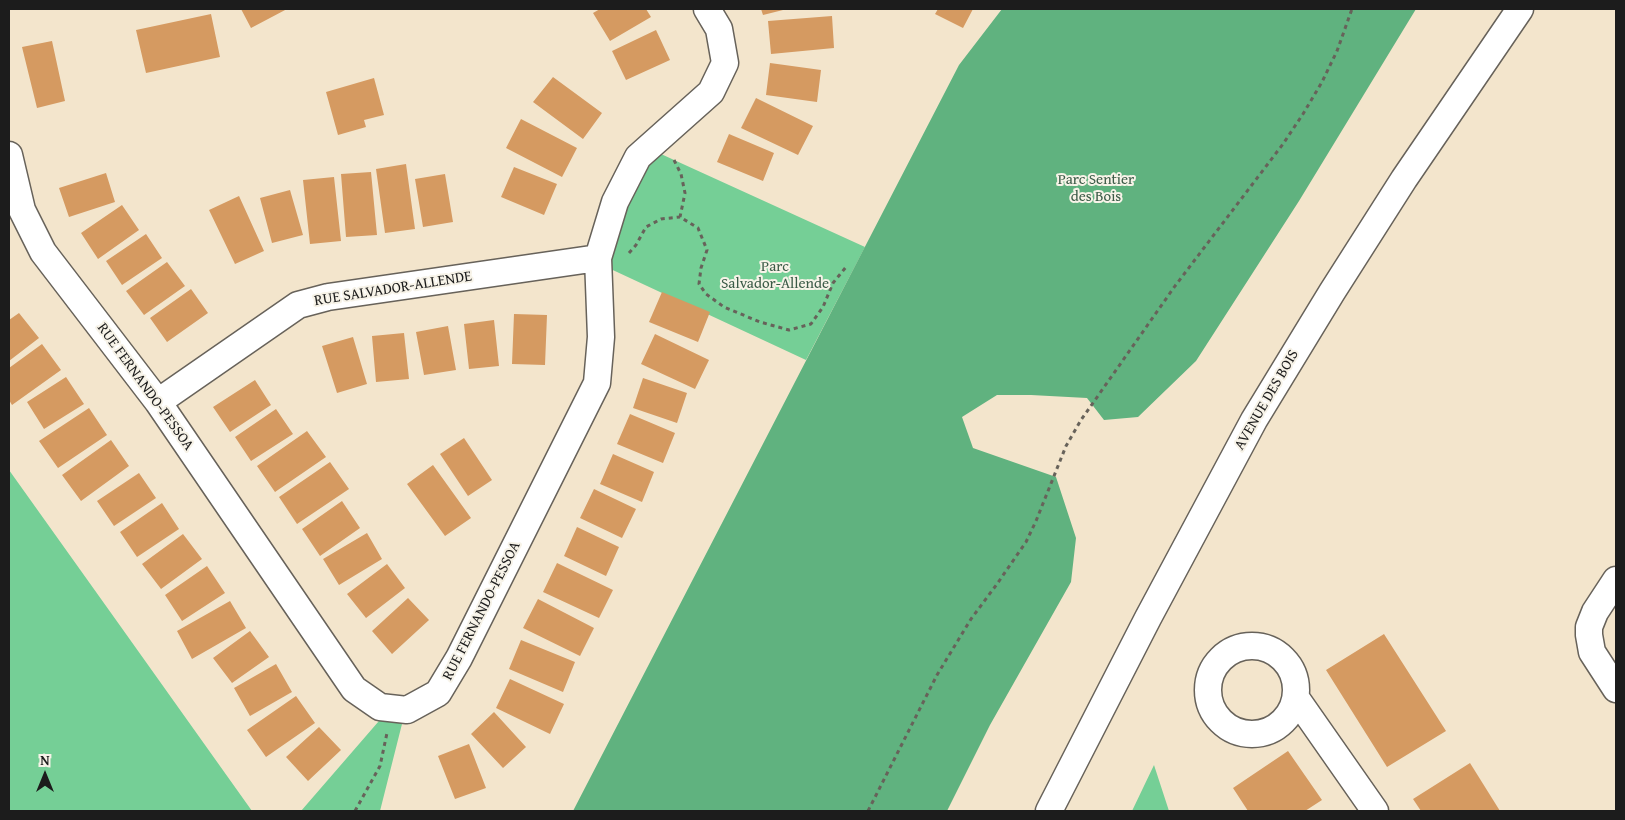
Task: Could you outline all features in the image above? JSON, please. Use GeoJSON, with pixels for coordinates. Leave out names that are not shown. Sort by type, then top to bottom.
{"type":"FeatureCollection","features":[{"type":"Feature","properties":{"kind":"street","name":"RUE FERNANDO-PESSOA"},"geometry":{"type":"LineString","coordinates":[[9,155],[22,210],[43,252],[158,402],[354,690],[380,707],[407,710],[438,693],[460,658],[597,383],[601,337],[598,258],[615,202],[638,157],[711,92],[725,63],[719,29],[706,9]]}},
{"type":"Feature","properties":{"kind":"street","name":"AVENUE DES BOIS"},"geometry":{"type":"LineString","coordinates":[[1049,811],[1148,618],[1254,420],[1404,179],[1520,9]]}},
{"type":"Feature","properties":{"kind":"street","name":"RUE SALVADOR-ALLENDE"},"geometry":{"type":"LineString","coordinates":[[158,402],[298,305],[328,296],[598,258]]}},
{"type":"Feature","properties":{"kind":"street"},"geometry":{"type":"LineString","coordinates":[[1616,580],[1595,612],[1589,627],[1592,652],[1616,689]]}},
{"type":"Feature","properties":{"kind":"street"},"geometry":{"type":"LineString","coordinates":[[1296,698],[1375,811]]}},
{"type":"Feature","properties":{"kind":"path"},"geometry":{"type":"LineString","coordinates":[[868,811],[942,667],[971,619],[1026,542],[1066,446],[1081,420],[1175,286],[1283,144],[1303,114],[1322,82],[1337,51],[1352,9]]}},
{"type":"Feature","properties":{"kind":"path"},"geometry":{"type":"LineString","coordinates":[[656,141],[673,159],[681,174],[685,193],[680,217]]}},
{"type":"Feature","properties":{"kind":"path"},"geometry":{"type":"LineString","coordinates":[[598,258],[625,257],[636,245],[646,227],[661,219],[680,217],[698,228],[707,250],[701,268],[699,284],[706,294],[724,307],[760,322],[789,330],[811,324],[823,307],[833,284],[846,267]]}},
{"type":"Feature","properties":{"kind":"path"},"geometry":{"type":"LineString","coordinates":[[355,811],[380,766],[394,709]]}},
{"type":"Feature","properties":{"kind":"green space","name":"Parc Sentier des Bois"},"geometry":{"type":"Polygon","coordinates":[[[1002,9],[1416,9],[1299,201],[1196,361],[1138,417],[1104,420],[1087,398],[997,395],[962,417],[973,448],[1056,477],[1076,538],[1071,582],[990,725],[947,811],[573,811],[959,65],[1002,9]]]}},
{"type":"Feature","properties":{"kind":"green space","name":"Parc Salvador-Allende"},"geometry":{"type":"Polygon","coordinates":[[[650,149],[865,247],[806,360],[602,265],[650,149]]]}},
{"type":"Feature","properties":{"kind":"green space"},"geometry":{"type":"Polygon","coordinates":[[[9,470],[121,627],[252,811],[9,811],[9,470]]]}},
{"type":"Feature","properties":{"kind":"green space"},"geometry":{"type":"Polygon","coordinates":[[[385,714],[403,720],[380,811],[301,811],[385,714]]]}},
{"type":"Feature","properties":{"kind":"green space"},"geometry":{"type":"Polygon","coordinates":[[[1154,765],[1169,811],[1132,811],[1154,765]]]}},
{"type":"Feature","properties":{"kind":"building"},"geometry":{"type":"Polygon","coordinates":[[[241,9],[287,9],[251,28],[241,9]]]}},
{"type":"Feature","properties":{"kind":"building"},"geometry":{"type":"Polygon","coordinates":[[[600,9],[646,9],[651,17],[610,41],[593,13],[600,9]]]}},
{"type":"Feature","properties":{"kind":"building"},"geometry":{"type":"Polygon","coordinates":[[[761,9],[787,9],[763,15],[761,9]]]}},
{"type":"Feature","properties":{"kind":"building"},"geometry":{"type":"Polygon","coordinates":[[[938,9],[973,9],[963,28],[935,14],[938,9]]]}},
{"type":"Feature","properties":{"kind":"building"},"geometry":{"type":"Polygon","coordinates":[[[211,14],[220,57],[146,73],[136,30],[211,14]]]}},
{"type":"Feature","properties":{"kind":"building"},"geometry":{"type":"Polygon","coordinates":[[[832,16],[834,48],[771,54],[768,21],[832,16]]]}},
{"type":"Feature","properties":{"kind":"building"},"geometry":{"type":"Polygon","coordinates":[[[656,30],[670,60],[626,80],[612,51],[656,30]]]}},
{"type":"Feature","properties":{"kind":"building"},"geometry":{"type":"Polygon","coordinates":[[[52,41],[65,101],[37,108],[22,47],[52,41]]]}},
{"type":"Feature","properties":{"kind":"building"},"geometry":{"type":"Polygon","coordinates":[[[770,63],[821,70],[817,102],[766,95],[770,63]]]}},
{"type":"Feature","properties":{"kind":"building"},"geometry":{"type":"Polygon","coordinates":[[[553,77],[602,113],[583,139],[533,102],[553,77]]]}},
{"type":"Feature","properties":{"kind":"building"},"geometry":{"type":"Polygon","coordinates":[[[374,78],[384,115],[364,120],[366,127],[338,135],[326,92],[374,78]]]}},
{"type":"Feature","properties":{"kind":"building"},"geometry":{"type":"Polygon","coordinates":[[[756,98],[813,126],[798,155],[741,128],[756,98]]]}},
{"type":"Feature","properties":{"kind":"building"},"geometry":{"type":"Polygon","coordinates":[[[521,119],[577,148],[562,177],[506,148],[521,119]]]}},
{"type":"Feature","properties":{"kind":"building"},"geometry":{"type":"Polygon","coordinates":[[[729,134],[774,153],[763,181],[717,162],[729,134]]]}},
{"type":"Feature","properties":{"kind":"building"},"geometry":{"type":"Polygon","coordinates":[[[406,164],[415,229],[385,233],[376,169],[406,164]]]}},
{"type":"Feature","properties":{"kind":"building"},"geometry":{"type":"Polygon","coordinates":[[[514,167],[557,184],[544,215],[501,197],[514,167]]]}},
{"type":"Feature","properties":{"kind":"building"},"geometry":{"type":"Polygon","coordinates":[[[371,172],[377,235],[346,237],[341,174],[371,172]]]}},
{"type":"Feature","properties":{"kind":"building"},"geometry":{"type":"Polygon","coordinates":[[[106,173],[115,202],[69,217],[59,188],[106,173]]]}},
{"type":"Feature","properties":{"kind":"building"},"geometry":{"type":"Polygon","coordinates":[[[445,174],[453,222],[423,227],[415,179],[445,174]]]}},
{"type":"Feature","properties":{"kind":"building"},"geometry":{"type":"Polygon","coordinates":[[[334,177],[341,241],[310,244],[303,180],[334,177]]]}},
{"type":"Feature","properties":{"kind":"building"},"geometry":{"type":"Polygon","coordinates":[[[290,190],[303,235],[272,243],[260,198],[290,190]]]}},
{"type":"Feature","properties":{"kind":"building"},"geometry":{"type":"Polygon","coordinates":[[[239,196],[264,251],[235,264],[209,210],[239,196]]]}},
{"type":"Feature","properties":{"kind":"building"},"geometry":{"type":"Polygon","coordinates":[[[122,205],[139,230],[98,259],[81,233],[122,205]]]}},
{"type":"Feature","properties":{"kind":"building"},"geometry":{"type":"Polygon","coordinates":[[[146,234],[162,258],[122,285],[106,261],[146,234]]]}},
{"type":"Feature","properties":{"kind":"building"},"geometry":{"type":"Polygon","coordinates":[[[167,262],[185,286],[144,315],[126,291],[167,262]]]}},
{"type":"Feature","properties":{"kind":"building"},"geometry":{"type":"Polygon","coordinates":[[[191,289],[208,313],[167,342],[150,318],[191,289]]]}},
{"type":"Feature","properties":{"kind":"building"},"geometry":{"type":"Polygon","coordinates":[[[662,292],[710,312],[698,342],[649,322],[662,292]]]}},
{"type":"Feature","properties":{"kind":"building"},"geometry":{"type":"Polygon","coordinates":[[[19,313],[39,338],[9,361],[9,320],[19,313]]]}},
{"type":"Feature","properties":{"kind":"building"},"geometry":{"type":"Polygon","coordinates":[[[514,314],[547,315],[545,365],[512,364],[514,314]]]}},
{"type":"Feature","properties":{"kind":"building"},"geometry":{"type":"Polygon","coordinates":[[[494,320],[499,366],[469,369],[464,324],[494,320]]]}},
{"type":"Feature","properties":{"kind":"building"},"geometry":{"type":"Polygon","coordinates":[[[448,326],[456,370],[424,375],[416,332],[448,326]]]}},
{"type":"Feature","properties":{"kind":"building"},"geometry":{"type":"Polygon","coordinates":[[[404,333],[409,379],[376,382],[372,336],[404,333]]]}},
{"type":"Feature","properties":{"kind":"building"},"geometry":{"type":"Polygon","coordinates":[[[655,334],[709,360],[695,389],[641,364],[655,334]]]}},
{"type":"Feature","properties":{"kind":"building"},"geometry":{"type":"Polygon","coordinates":[[[353,337],[367,384],[337,393],[322,346],[353,337]]]}},
{"type":"Feature","properties":{"kind":"building"},"geometry":{"type":"Polygon","coordinates":[[[42,344],[61,370],[12,405],[9,400],[9,368],[42,344]]]}},
{"type":"Feature","properties":{"kind":"building"},"geometry":{"type":"Polygon","coordinates":[[[66,377],[84,404],[44,429],[27,402],[66,377]]]}},
{"type":"Feature","properties":{"kind":"building"},"geometry":{"type":"Polygon","coordinates":[[[643,378],[687,393],[677,423],[633,408],[643,378]]]}},
{"type":"Feature","properties":{"kind":"building"},"geometry":{"type":"Polygon","coordinates":[[[255,380],[271,405],[230,432],[213,407],[255,380]]]}},
{"type":"Feature","properties":{"kind":"building"},"geometry":{"type":"Polygon","coordinates":[[[89,408],[107,435],[58,468],[39,441],[89,408]]]}},
{"type":"Feature","properties":{"kind":"building"},"geometry":{"type":"Polygon","coordinates":[[[276,409],[293,434],[251,461],[235,437],[276,409]]]}},
{"type":"Feature","properties":{"kind":"building"},"geometry":{"type":"Polygon","coordinates":[[[630,414],[675,433],[663,463],[617,444],[630,414]]]}},
{"type":"Feature","properties":{"kind":"building"},"geometry":{"type":"Polygon","coordinates":[[[307,431],[326,457],[275,492],[257,466],[307,431]]]}},
{"type":"Feature","properties":{"kind":"building"},"geometry":{"type":"Polygon","coordinates":[[[464,438],[492,480],[468,496],[440,454],[464,438]]]}},
{"type":"Feature","properties":{"kind":"building"},"geometry":{"type":"Polygon","coordinates":[[[111,440],[129,466],[81,501],[62,475],[111,440]]]}},
{"type":"Feature","properties":{"kind":"building"},"geometry":{"type":"Polygon","coordinates":[[[613,454],[654,472],[642,502],[600,484],[613,454]]]}},
{"type":"Feature","properties":{"kind":"building"},"geometry":{"type":"Polygon","coordinates":[[[330,462],[349,489],[297,524],[279,497],[330,462]]]}},
{"type":"Feature","properties":{"kind":"building"},"geometry":{"type":"Polygon","coordinates":[[[433,465],[471,518],[445,536],[407,484],[433,465]]]}},
{"type":"Feature","properties":{"kind":"building"},"geometry":{"type":"Polygon","coordinates":[[[139,473],[156,498],[114,526],[97,501],[139,473]]]}},
{"type":"Feature","properties":{"kind":"building"},"geometry":{"type":"Polygon","coordinates":[[[594,489],[636,509],[622,538],[580,518],[594,489]]]}},
{"type":"Feature","properties":{"kind":"building"},"geometry":{"type":"Polygon","coordinates":[[[342,501],[360,528],[320,556],[302,529],[342,501]]]}},
{"type":"Feature","properties":{"kind":"building"},"geometry":{"type":"Polygon","coordinates":[[[162,503],[179,529],[137,557],[120,532],[162,503]]]}},
{"type":"Feature","properties":{"kind":"building"},"geometry":{"type":"Polygon","coordinates":[[[577,527],[619,547],[606,576],[564,556],[577,527]]]}},
{"type":"Feature","properties":{"kind":"building"},"geometry":{"type":"Polygon","coordinates":[[[367,533],[382,559],[339,585],[323,559],[367,533]]]}},
{"type":"Feature","properties":{"kind":"building"},"geometry":{"type":"Polygon","coordinates":[[[183,534],[202,559],[161,589],[142,564],[183,534]]]}},
{"type":"Feature","properties":{"kind":"building"},"geometry":{"type":"Polygon","coordinates":[[[557,563],[613,590],[599,618],[543,592],[557,563]]]}},
{"type":"Feature","properties":{"kind":"building"},"geometry":{"type":"Polygon","coordinates":[[[387,564],[405,588],[366,618],[347,594],[387,564]]]}},
{"type":"Feature","properties":{"kind":"building"},"geometry":{"type":"Polygon","coordinates":[[[207,566],[225,593],[182,621],[165,595],[207,566]]]}},
{"type":"Feature","properties":{"kind":"building"},"geometry":{"type":"Polygon","coordinates":[[[408,598],[429,620],[392,654],[372,631],[408,598]]]}},
{"type":"Feature","properties":{"kind":"building"},"geometry":{"type":"Polygon","coordinates":[[[538,599],[594,628],[580,656],[523,628],[538,599]]]}},
{"type":"Feature","properties":{"kind":"building"},"geometry":{"type":"Polygon","coordinates":[[[230,601],[246,628],[192,659],[177,631],[230,601]]]}},
{"type":"Feature","properties":{"kind":"building"},"geometry":{"type":"Polygon","coordinates":[[[250,631],[269,657],[232,683],[213,658],[250,631]]]}},
{"type":"Feature","properties":{"kind":"building"},"geometry":{"type":"Polygon","coordinates":[[[1384,634],[1446,731],[1387,767],[1326,670],[1384,634]]]}},
{"type":"Feature","properties":{"kind":"building"},"geometry":{"type":"Polygon","coordinates":[[[521,640],[575,662],[563,692],[509,669],[521,640]]]}},
{"type":"Feature","properties":{"kind":"building"},"geometry":{"type":"Polygon","coordinates":[[[276,664],[292,692],[250,716],[234,688],[276,664]]]}},
{"type":"Feature","properties":{"kind":"building"},"geometry":{"type":"Polygon","coordinates":[[[510,679],[564,704],[550,734],[496,708],[510,679]]]}},
{"type":"Feature","properties":{"kind":"building"},"geometry":{"type":"Polygon","coordinates":[[[296,696],[315,723],[266,757],[247,730],[296,696]]]}},
{"type":"Feature","properties":{"kind":"building"},"geometry":{"type":"Polygon","coordinates":[[[494,712],[526,747],[503,768],[471,734],[494,712]]]}},
{"type":"Feature","properties":{"kind":"building"},"geometry":{"type":"Polygon","coordinates":[[[319,727],[341,750],[308,781],[286,757],[319,727]]]}},
{"type":"Feature","properties":{"kind":"building"},"geometry":{"type":"Polygon","coordinates":[[[469,744],[486,788],[455,799],[438,756],[469,744]]]}},
{"type":"Feature","properties":{"kind":"building"},"geometry":{"type":"Polygon","coordinates":[[[1288,751],[1322,800],[1305,811],[1248,811],[1233,788],[1288,751]]]}},
{"type":"Feature","properties":{"kind":"building"},"geometry":{"type":"Polygon","coordinates":[[[1470,763],[1500,811],[1421,811],[1413,799],[1470,763]]]}}]}
